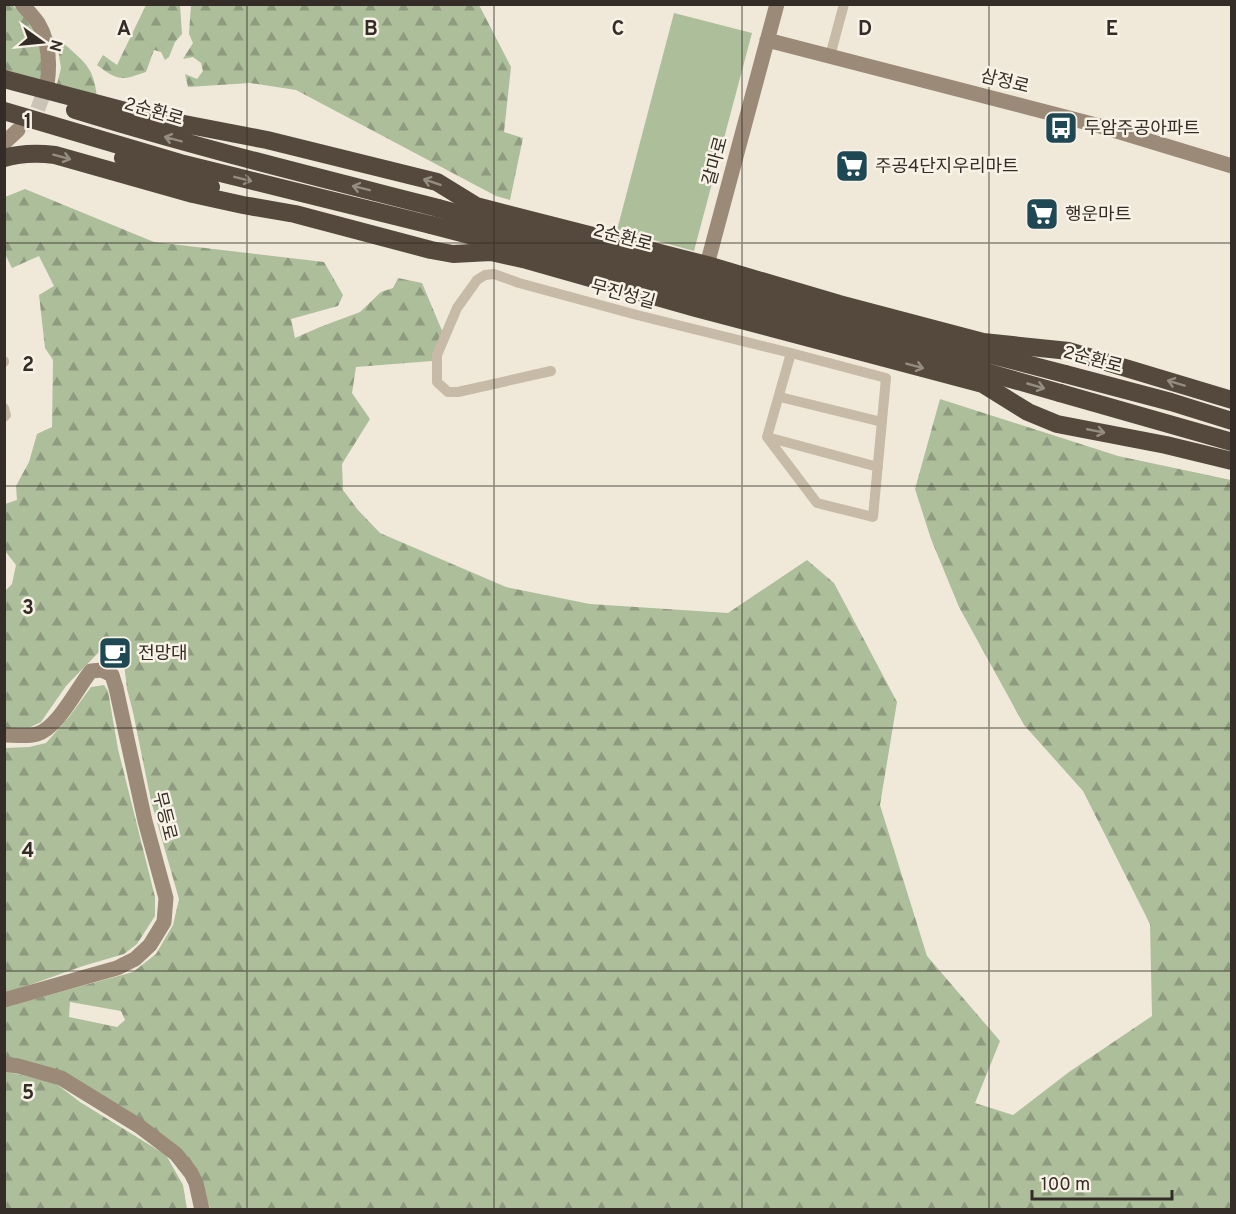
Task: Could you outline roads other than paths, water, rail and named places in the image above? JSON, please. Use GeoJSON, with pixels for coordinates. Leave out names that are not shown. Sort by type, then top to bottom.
{"type":"FeatureCollection","features":[{"type":"Feature","properties":{"kind":"highway"},"geometry":{"type":"LineString","coordinates":[[4,79],[148,117],[267,140],[437,182],[476,206],[730,272],[838,304],[992,343],[1069,351],[1232,400]]}},
{"type":"Feature","properties":{"kind":"highway","name":"2순환로"},"geometry":{"type":"LineString","coordinates":[[4,88],[435,217],[1232,442]]}},
{"type":"Feature","properties":{"kind":"highway"},"geometry":{"type":"LineString","coordinates":[[11,118],[173,176],[284,207],[295,214]]}},
{"type":"Feature","properties":{"kind":"highway","name":"2순환로"},"geometry":{"type":"LineString","coordinates":[[11,118],[180,163],[648,265],[1171,402],[1232,421]]}},
{"type":"Feature","properties":{"kind":"highway"},"geometry":{"type":"LineString","coordinates":[[4,158],[38,153],[55,155],[198,196],[295,214],[431,250],[453,254],[491,252],[527,260],[696,308],[983,384],[1028,412],[1057,424],[1166,445],[1232,461]]}},
{"type":"Feature","properties":{"kind":"highway"},"geometry":{"type":"LineString","coordinates":[[431,250],[448,249],[458,243],[467,200]]}},
{"type":"Feature","properties":{"kind":"highway"},"geometry":{"type":"LineString","coordinates":[[469,254],[492,247],[511,245],[553,252],[928,342],[992,343]]}},
{"type":"Feature","properties":{"kind":"highway"},"geometry":{"type":"LineString","coordinates":[[549,266],[568,268],[609,266]]}},
{"type":"Feature","properties":{"kind":"highway"},"geometry":{"type":"LineString","coordinates":[[730,272],[757,299],[766,304]]}},
{"type":"Feature","properties":{"kind":"highway"},"geometry":{"type":"LineString","coordinates":[[790,310],[838,304]]}},
{"type":"Feature","properties":{"kind":"highway"},"geometry":{"type":"LineString","coordinates":[[1008,399],[1004,387],[1005,370],[1010,353],[1015,346]]}},
{"type":"Feature","properties":{"kind":"street"},"geometry":{"type":"LineString","coordinates":[[22,4],[37,22],[44,37],[49,67],[47,85]]}},
{"type":"Feature","properties":{"kind":"street","name":"갈마로"},"geometry":{"type":"LineString","coordinates":[[691,328],[777,4]]}},
{"type":"Feature","properties":{"kind":"street"},"geometry":{"type":"LineString","coordinates":[[830,57],[844,4]]}},
{"type":"Feature","properties":{"kind":"street","name":"삼정로"},"geometry":{"type":"LineString","coordinates":[[767,40],[1100,126],[1232,166]]}},
{"type":"Feature","properties":{"kind":"street"},"geometry":{"type":"LineString","coordinates":[[4,143],[11,118]]}},
{"type":"Feature","properties":{"kind":"street","name":"무진성길"},"geometry":{"type":"LineString","coordinates":[[551,371],[458,392],[448,392],[437,382],[437,355],[458,308],[477,280],[485,275],[494,274],[614,309],[886,378],[873,517],[817,503],[767,437]]}},
{"type":"Feature","properties":{"kind":"street"},"geometry":{"type":"LineString","coordinates":[[791,353],[767,437],[878,467]]}},
{"type":"Feature","properties":{"kind":"street"},"geometry":{"type":"LineString","coordinates":[[780,397],[882,422]]}},
{"type":"Feature","properties":{"kind":"street"},"geometry":{"type":"LineString","coordinates":[[4,408],[6,415],[4,417]]}},
{"type":"Feature","properties":{"kind":"street","name":"무등로"},"geometry":{"type":"LineString","coordinates":[[4,735],[38,734],[50,728],[91,671],[102,670],[112,675],[145,821],[166,898],[164,922],[150,945],[135,959],[117,968],[4,1000]]}},
{"type":"Feature","properties":{"kind":"street"},"geometry":{"type":"LineString","coordinates":[[4,1064],[18,1065],[61,1078],[139,1126],[176,1154],[196,1183],[202,1209]]}},
{"type":"Feature","properties":{"kind":"tunnel"},"geometry":{"type":"LineString","coordinates":[[23,126],[35,116],[47,85]]}},
{"type":"Feature","properties":{"kind":"place","name":"두암주공아파트"},"geometry":{"type":"Point","coordinates":[1061,128]}},
{"type":"Feature","properties":{"kind":"place","name":"주공4단지우리마트"},"geometry":{"type":"Point","coordinates":[852,166]}},
{"type":"Feature","properties":{"kind":"place","name":"행운마트"},"geometry":{"type":"Point","coordinates":[1042,214]}},
{"type":"Feature","properties":{"kind":"place","name":"전망대"},"geometry":{"type":"Point","coordinates":[115,653]}}]}
